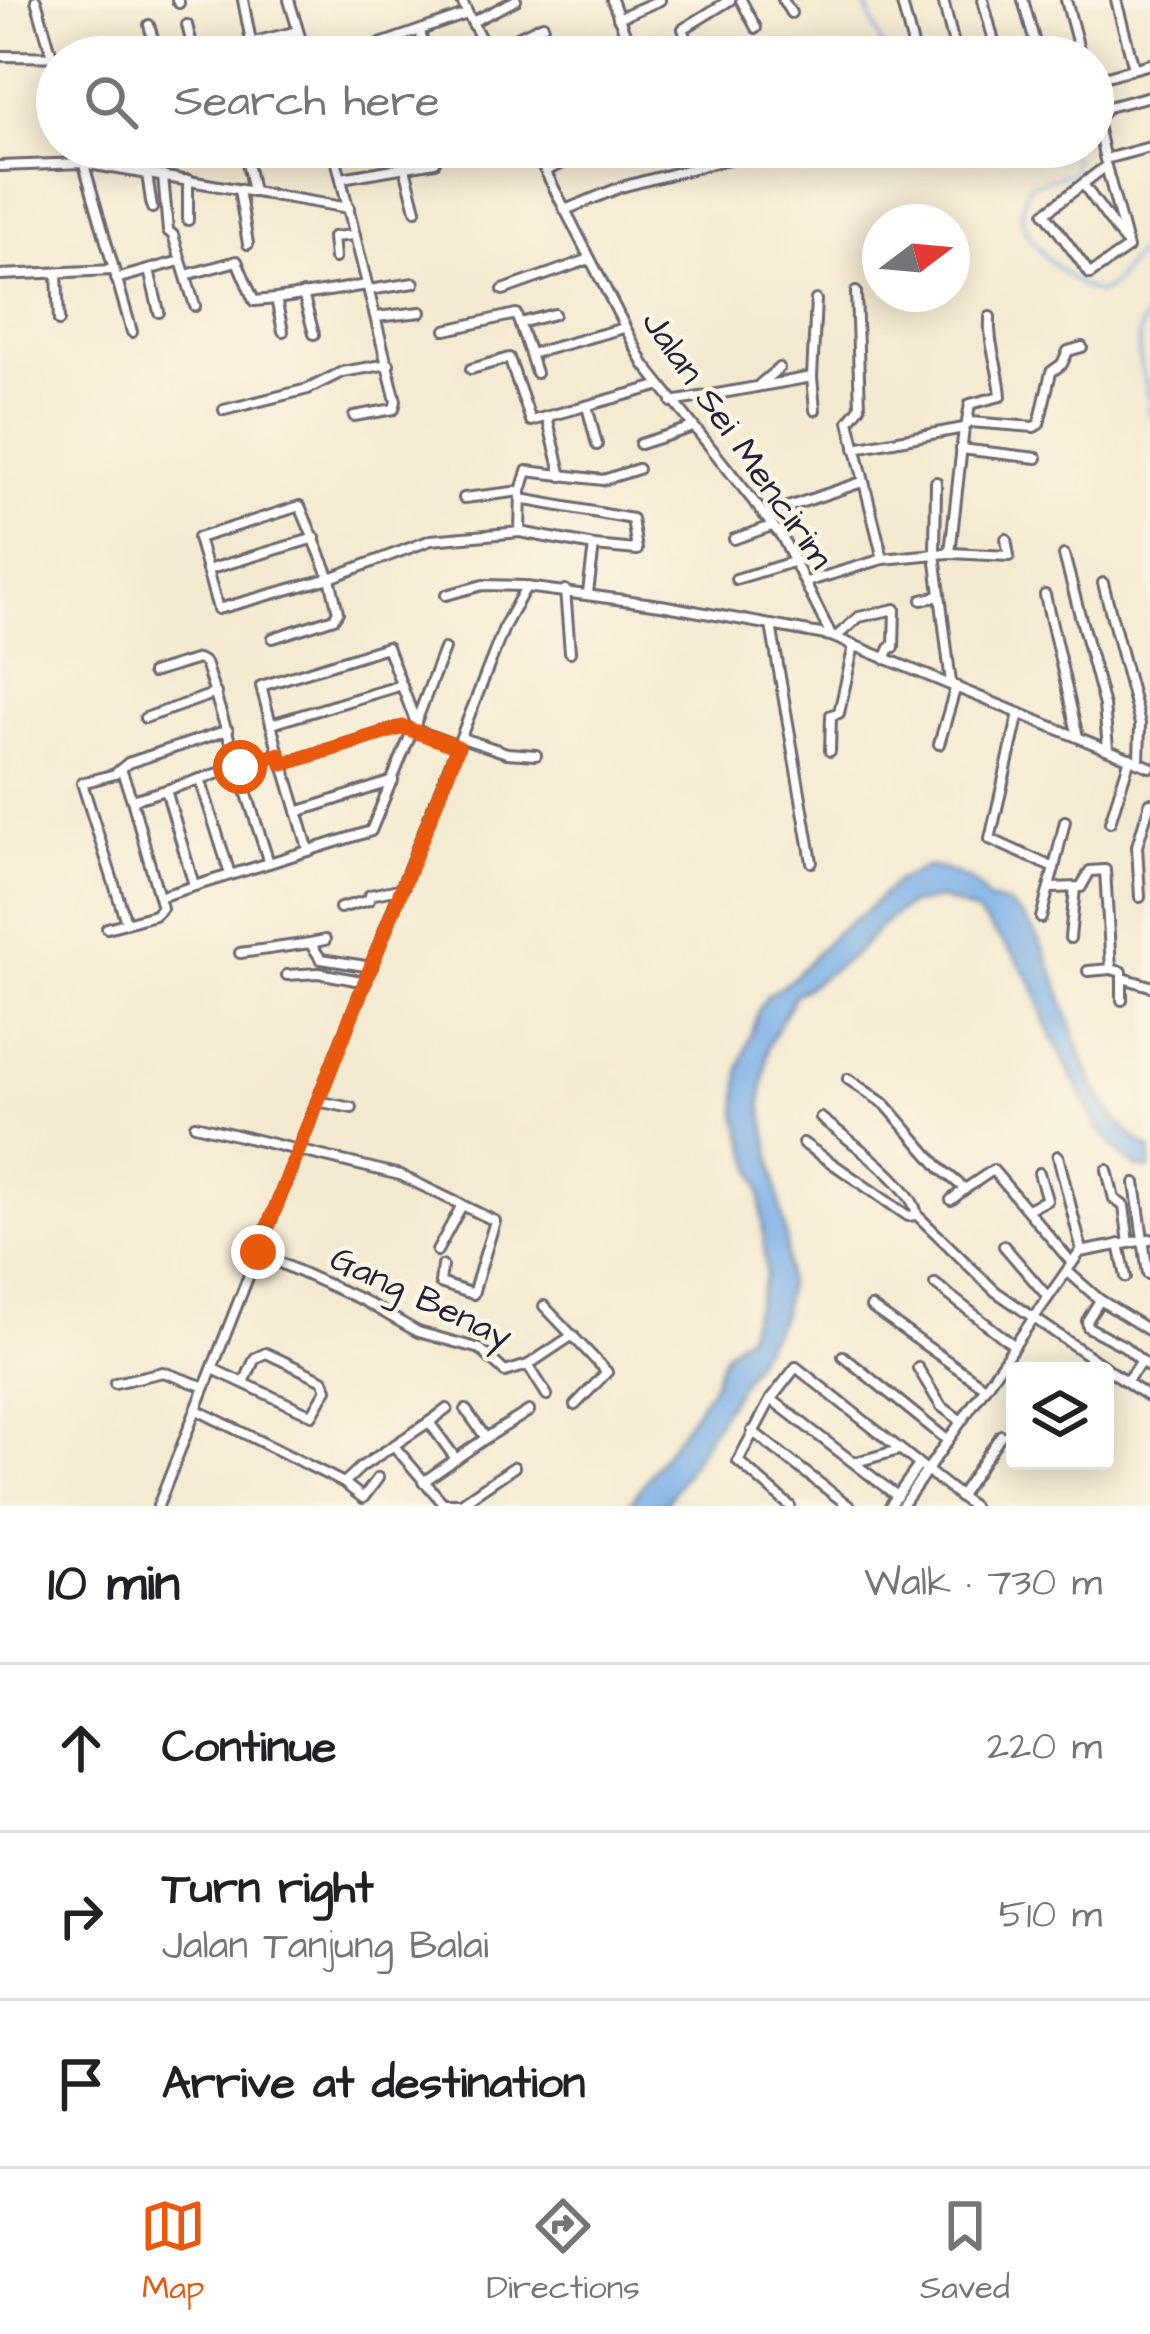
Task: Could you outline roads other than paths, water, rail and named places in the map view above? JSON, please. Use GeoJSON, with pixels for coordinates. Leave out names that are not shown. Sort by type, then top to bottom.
{"type":"FeatureCollection","features":[{"type":"Feature","properties":{"kind":"street"},"geometry":{"type":"LineString","coordinates":[[36,0],[47,36]]}},
{"type":"Feature","properties":{"kind":"street"},"geometry":{"type":"LineString","coordinates":[[243,0],[252,36]]}},
{"type":"Feature","properties":{"kind":"street"},"geometry":{"type":"LineString","coordinates":[[289,0],[300,36]]}},
{"type":"Feature","properties":{"kind":"street"},"geometry":{"type":"LineString","coordinates":[[461,0],[480,36]]}},
{"type":"Feature","properties":{"kind":"street"},"geometry":{"type":"LineString","coordinates":[[405,36],[516,0]]}},
{"type":"Feature","properties":{"kind":"street"},"geometry":{"type":"LineString","coordinates":[[612,0],[625,36]]}},
{"type":"Feature","properties":{"kind":"street"},"geometry":{"type":"LineString","coordinates":[[618,18],[660,0]]}},
{"type":"Feature","properties":{"kind":"street"},"geometry":{"type":"LineString","coordinates":[[685,36],[682,28],[730,0]]}},
{"type":"Feature","properties":{"kind":"street"},"geometry":{"type":"LineString","coordinates":[[741,0],[757,28]]}},
{"type":"Feature","properties":{"kind":"street"},"geometry":{"type":"LineString","coordinates":[[784,0],[791,13]]}},
{"type":"Feature","properties":{"kind":"street"},"geometry":{"type":"LineString","coordinates":[[901,0],[910,36]]}},
{"type":"Feature","properties":{"kind":"street"},"geometry":{"type":"LineString","coordinates":[[943,0],[951,36]]}},
{"type":"Feature","properties":{"kind":"street"},"geometry":{"type":"LineString","coordinates":[[983,0],[992,36]]}},
{"type":"Feature","properties":{"kind":"street"},"geometry":{"type":"LineString","coordinates":[[1023,0],[1033,36]]}},
{"type":"Feature","properties":{"kind":"street"},"geometry":{"type":"LineString","coordinates":[[1066,0],[1075,36]]}},
{"type":"Feature","properties":{"kind":"street"},"geometry":{"type":"LineString","coordinates":[[1116,0],[1134,68]]}},
{"type":"Feature","properties":{"kind":"street"},"geometry":{"type":"LineString","coordinates":[[149,25],[152,36]]}},
{"type":"Feature","properties":{"kind":"street"},"geometry":{"type":"LineString","coordinates":[[187,25],[190,36]]}},
{"type":"Feature","properties":{"kind":"street"},"geometry":{"type":"LineString","coordinates":[[523,36],[543,25]]}},
{"type":"Feature","properties":{"kind":"street"},"geometry":{"type":"LineString","coordinates":[[278,36],[298,31]]}},
{"type":"Feature","properties":{"kind":"street"},"geometry":{"type":"LineString","coordinates":[[420,31],[421,36]]}},
{"type":"Feature","properties":{"kind":"street"},"geometry":{"type":"LineString","coordinates":[[0,56],[36,55]]}},
{"type":"Feature","properties":{"kind":"street"},"geometry":{"type":"LineString","coordinates":[[1114,74],[1150,64]]}},
{"type":"Feature","properties":{"kind":"street"},"geometry":{"type":"LineString","coordinates":[[1114,105],[1150,96]]}},
{"type":"Feature","properties":{"kind":"street"},"geometry":{"type":"LineString","coordinates":[[1114,159],[1150,147]]}},
{"type":"Feature","properties":{"kind":"street"},"geometry":{"type":"LineString","coordinates":[[0,166],[36,165]]}},
{"type":"Feature","properties":{"kind":"street"},"geometry":{"type":"LineString","coordinates":[[84,168],[132,332]]}},
{"type":"Feature","properties":{"kind":"street"},"geometry":{"type":"LineString","coordinates":[[112,168],[349,208]]}},
{"type":"Feature","properties":{"kind":"street"},"geometry":{"type":"LineString","coordinates":[[248,168],[253,191]]}},
{"type":"Feature","properties":{"kind":"street"},"geometry":{"type":"LineString","coordinates":[[339,168],[395,390],[394,409],[354,416]]}},
{"type":"Feature","properties":{"kind":"street"},"geometry":{"type":"LineString","coordinates":[[342,178],[405,168],[416,210]]}},
{"type":"Feature","properties":{"kind":"street","name":"Jalan Sei Mencirim"},"geometry":{"type":"LineString","coordinates":[[544,168],[658,386],[772,526],[796,561],[833,637]]}},
{"type":"Feature","properties":{"kind":"street"},"geometry":{"type":"LineString","coordinates":[[545,171],[552,168]]}},
{"type":"Feature","properties":{"kind":"street"},"geometry":{"type":"LineString","coordinates":[[565,210],[621,187],[693,168]]}},
{"type":"Feature","properties":{"kind":"street"},"geometry":{"type":"LineString","coordinates":[[1100,168],[1044,215],[1090,274],[1128,248]]}},
{"type":"Feature","properties":{"kind":"street"},"geometry":{"type":"LineString","coordinates":[[1108,168],[1128,248]]}},
{"type":"Feature","properties":{"kind":"street"},"geometry":{"type":"LineString","coordinates":[[147,174],[152,208]]}},
{"type":"Feature","properties":{"kind":"street"},"geometry":{"type":"LineString","coordinates":[[163,176],[168,231],[195,306]]}},
{"type":"Feature","properties":{"kind":"street"},"geometry":{"type":"LineString","coordinates":[[188,179],[188,220]]}},
{"type":"Feature","properties":{"kind":"street"},"geometry":{"type":"LineString","coordinates":[[1083,184],[1128,248]]}},
{"type":"Feature","properties":{"kind":"street"},"geometry":{"type":"LineString","coordinates":[[239,190],[248,244]]}},
{"type":"Feature","properties":{"kind":"street"},"geometry":{"type":"LineString","coordinates":[[335,257],[333,237],[356,235]]}},
{"type":"Feature","properties":{"kind":"street"},"geometry":{"type":"LineString","coordinates":[[503,290],[590,259]]}},
{"type":"Feature","properties":{"kind":"street"},"geometry":{"type":"LineString","coordinates":[[0,275],[115,275],[181,261]]}},
{"type":"Feature","properties":{"kind":"street"},"geometry":{"type":"LineString","coordinates":[[186,275],[237,261],[254,301],[414,283]]}},
{"type":"Feature","properties":{"kind":"street"},"geometry":{"type":"LineString","coordinates":[[148,270],[159,312]]}},
{"type":"Feature","properties":{"kind":"street"},"geometry":{"type":"LineString","coordinates":[[57,273],[59,321]]}},
{"type":"Feature","properties":{"kind":"street"},"geometry":{"type":"LineString","coordinates":[[856,292],[860,407],[849,421],[884,559]]}},
{"type":"Feature","properties":{"kind":"street"},"geometry":{"type":"LineString","coordinates":[[303,294],[314,334]]}},
{"type":"Feature","properties":{"kind":"street"},"geometry":{"type":"LineString","coordinates":[[276,299],[283,331]]}},
{"type":"Feature","properties":{"kind":"street"},"geometry":{"type":"LineString","coordinates":[[815,410],[816,300]]}},
{"type":"Feature","properties":{"kind":"street"},"geometry":{"type":"LineString","coordinates":[[376,317],[421,312]]}},
{"type":"Feature","properties":{"kind":"street"},"geometry":{"type":"LineString","coordinates":[[446,330],[516,314],[536,373]]}},
{"type":"Feature","properties":{"kind":"street"},"geometry":{"type":"LineString","coordinates":[[520,323],[554,314]]}},
{"type":"Feature","properties":{"kind":"street"},"geometry":{"type":"LineString","coordinates":[[950,554],[970,404],[1001,396],[998,359],[988,345],[989,316]]}},
{"type":"Feature","properties":{"kind":"street"},"geometry":{"type":"LineString","coordinates":[[530,354],[624,328]]}},
{"type":"Feature","properties":{"kind":"street"},"geometry":{"type":"LineString","coordinates":[[855,448],[965,425],[1036,426],[1052,372],[1068,351],[1082,347]]}},
{"type":"Feature","properties":{"kind":"street"},"geometry":{"type":"LineString","coordinates":[[470,369],[509,358],[530,421],[658,386]]}},
{"type":"Feature","properties":{"kind":"street"},"geometry":{"type":"LineString","coordinates":[[224,410],[308,388],[342,372],[389,364]]}},
{"type":"Feature","properties":{"kind":"street"},"geometry":{"type":"LineString","coordinates":[[759,385],[779,368]]}},
{"type":"Feature","properties":{"kind":"street"},"geometry":{"type":"LineString","coordinates":[[672,402],[812,377]]}},
{"type":"Feature","properties":{"kind":"street"},"geometry":{"type":"LineString","coordinates":[[587,406],[597,445]]}},
{"type":"Feature","properties":{"kind":"street"},"geometry":{"type":"LineString","coordinates":[[547,417],[562,476]]}},
{"type":"Feature","properties":{"kind":"street"},"geometry":{"type":"LineString","coordinates":[[640,443],[693,428]]}},
{"type":"Feature","properties":{"kind":"street"},"geometry":{"type":"LineString","coordinates":[[961,449],[1037,458]]}},
{"type":"Feature","properties":{"kind":"street"},"geometry":{"type":"LineString","coordinates":[[520,532],[527,472],[603,480],[638,469]]}},
{"type":"Feature","properties":{"kind":"street"},"geometry":{"type":"LineString","coordinates":[[764,515],[862,482]]}},
{"type":"Feature","properties":{"kind":"street"},"geometry":{"type":"LineString","coordinates":[[936,482],[935,554],[953,684],[939,744]]}},
{"type":"Feature","properties":{"kind":"street"},"geometry":{"type":"LineString","coordinates":[[273,638],[337,616],[330,578],[303,508],[200,537],[220,610],[330,578],[431,541],[520,532],[638,550],[632,519],[521,495],[464,498]]}},
{"type":"Feature","properties":{"kind":"street"},"geometry":{"type":"LineString","coordinates":[[734,539],[772,526]]}},
{"type":"Feature","properties":{"kind":"street"},"geometry":{"type":"LineString","coordinates":[[207,570],[315,538]]}},
{"type":"Feature","properties":{"kind":"street"},"geometry":{"type":"LineString","coordinates":[[806,582],[884,559],[935,554],[1009,556],[1006,539]]}},
{"type":"Feature","properties":{"kind":"street"},"geometry":{"type":"LineString","coordinates":[[588,593],[594,546]]}},
{"type":"Feature","properties":{"kind":"street"},"geometry":{"type":"LineString","coordinates":[[1064,556],[1104,706],[1108,748]]}},
{"type":"Feature","properties":{"kind":"street"},"geometry":{"type":"LineString","coordinates":[[736,579],[796,561]]}},
{"type":"Feature","properties":{"kind":"street"},"geometry":{"type":"LineString","coordinates":[[1103,583],[1140,724],[1134,760],[1110,822]]}},
{"type":"Feature","properties":{"kind":"street"},"geometry":{"type":"LineString","coordinates":[[446,595],[483,585],[566,590],[833,637],[1150,767]]}},
{"type":"Feature","properties":{"kind":"street"},"geometry":{"type":"LineString","coordinates":[[158,1506],[505,625],[526,587]]}},
{"type":"Feature","properties":{"kind":"street"},"geometry":{"type":"LineString","coordinates":[[566,590],[570,652]]}},
{"type":"Feature","properties":{"kind":"street"},"geometry":{"type":"LineString","coordinates":[[1045,595],[1078,737]]}},
{"type":"Feature","properties":{"kind":"street"},"geometry":{"type":"LineString","coordinates":[[922,600],[939,596]]}},
{"type":"Feature","properties":{"kind":"street"},"geometry":{"type":"LineString","coordinates":[[833,637],[859,617],[895,609],[894,647],[885,659]]}},
{"type":"Feature","properties":{"kind":"street"},"geometry":{"type":"LineString","coordinates":[[771,625],[812,862]]}},
{"type":"Feature","properties":{"kind":"street"},"geometry":{"type":"LineString","coordinates":[[830,752],[831,715],[839,713],[854,646]]}},
{"type":"Feature","properties":{"kind":"street"},"geometry":{"type":"LineString","coordinates":[[309,851],[261,686],[390,648],[414,726]]}},
{"type":"Feature","properties":{"kind":"street"},"geometry":{"type":"LineString","coordinates":[[162,896],[371,832],[444,649]]}},
{"type":"Feature","properties":{"kind":"street"},"geometry":{"type":"LineString","coordinates":[[152,673],[202,660],[269,863]]}},
{"type":"Feature","properties":{"kind":"street"},"geometry":{"type":"LineString","coordinates":[[270,724],[402,685]]}},
{"type":"Feature","properties":{"kind":"street"},"geometry":{"type":"LineString","coordinates":[[145,718],[215,693]]}},
{"type":"Feature","properties":{"kind":"street"},"geometry":{"type":"LineString","coordinates":[[1018,712],[990,839],[1054,868]]}},
{"type":"Feature","properties":{"kind":"street"},"geometry":{"type":"LineString","coordinates":[[132,800],[240,767],[414,726],[460,742],[536,755]]}},
{"type":"Feature","properties":{"kind":"street"},"geometry":{"type":"LineString","coordinates":[[126,922],[77,784],[228,730]]}},
{"type":"Feature","properties":{"kind":"street"},"geometry":{"type":"LineString","coordinates":[[107,928],[160,913],[162,896],[121,769]]}},
{"type":"Feature","properties":{"kind":"street"},"geometry":{"type":"LineString","coordinates":[[200,779],[230,874]]}},
{"type":"Feature","properties":{"kind":"street"},"geometry":{"type":"LineString","coordinates":[[297,812],[394,781]]}},
{"type":"Feature","properties":{"kind":"street"},"geometry":{"type":"LineString","coordinates":[[166,790],[194,885]]}},
{"type":"Feature","properties":{"kind":"street"},"geometry":{"type":"LineString","coordinates":[[1140,896],[1137,846],[1150,803]]}},
{"type":"Feature","properties":{"kind":"street"},"geometry":{"type":"LineString","coordinates":[[1041,918],[1065,820]]}},
{"type":"Feature","properties":{"kind":"street"},"geometry":{"type":"LineString","coordinates":[[1050,888],[1083,886],[1090,871],[1105,870],[1111,969]]}},
{"type":"Feature","properties":{"kind":"street"},"geometry":{"type":"LineString","coordinates":[[1070,938],[1075,888]]}},
{"type":"Feature","properties":{"kind":"street"},"geometry":{"type":"LineString","coordinates":[[340,908],[368,901],[370,895],[403,889]]}},
{"type":"Feature","properties":{"kind":"street"},"geometry":{"type":"LineString","coordinates":[[241,953],[325,940]]}},
{"type":"Feature","properties":{"kind":"street"},"geometry":{"type":"LineString","coordinates":[[310,944],[316,957],[372,967]]}},
{"type":"Feature","properties":{"kind":"street"},"geometry":{"type":"LineString","coordinates":[[1088,970],[1122,971],[1122,1000]]}},
{"type":"Feature","properties":{"kind":"street"},"geometry":{"type":"LineString","coordinates":[[287,975],[319,973],[366,982]]}},
{"type":"Feature","properties":{"kind":"street"},"geometry":{"type":"LineString","coordinates":[[1123,978],[1150,986]]}},
{"type":"Feature","properties":{"kind":"street"},"geometry":{"type":"LineString","coordinates":[[848,1079],[886,1105],[941,1169],[965,1189]]}},
{"type":"Feature","properties":{"kind":"street"},"geometry":{"type":"LineString","coordinates":[[317,1101],[352,1108]]}},
{"type":"Feature","properties":{"kind":"street"},"geometry":{"type":"LineString","coordinates":[[821,1118],[890,1177],[916,1204],[917,1215],[995,1291],[1150,1398]]}},
{"type":"Feature","properties":{"kind":"street"},"geometry":{"type":"LineString","coordinates":[[195,1126],[400,1175],[495,1221],[473,1294],[440,1283],[442,1267]]}},
{"type":"Feature","properties":{"kind":"street"},"geometry":{"type":"LineString","coordinates":[[803,1143],[908,1216],[917,1215]]}},
{"type":"Feature","properties":{"kind":"street"},"geometry":{"type":"LineString","coordinates":[[1058,1156],[1082,1251]]}},
{"type":"Feature","properties":{"kind":"street"},"geometry":{"type":"LineString","coordinates":[[951,1200],[992,1170],[1100,1300],[1150,1331]]}},
{"type":"Feature","properties":{"kind":"street"},"geometry":{"type":"LineString","coordinates":[[1107,1171],[1114,1199],[1124,1206],[1126,1277]]}},
{"type":"Feature","properties":{"kind":"street"},"geometry":{"type":"LineString","coordinates":[[1027,1209],[1047,1200],[1039,1173]]}},
{"type":"Feature","properties":{"kind":"street"},"geometry":{"type":"LineString","coordinates":[[1135,1183],[1148,1274]]}},
{"type":"Feature","properties":{"kind":"street"},"geometry":{"type":"LineString","coordinates":[[437,1251],[462,1205]]}},
{"type":"Feature","properties":{"kind":"street"},"geometry":{"type":"LineString","coordinates":[[890,1506],[946,1439],[1082,1251],[1146,1240]]}},
{"type":"Feature","properties":{"kind":"street"},"geometry":{"type":"LineString","coordinates":[[1004,1246],[1047,1296]]}},
{"type":"Feature","properties":{"kind":"street","name":"Gang Benay"},"geometry":{"type":"LineString","coordinates":[[258,1252],[418,1332],[474,1347],[505,1372],[528,1365],[547,1395]]}},
{"type":"Feature","properties":{"kind":"street"},"geometry":{"type":"LineString","coordinates":[[935,1284],[1012,1344]]}},
{"type":"Feature","properties":{"kind":"street"},"geometry":{"type":"LineString","coordinates":[[1100,1300],[1088,1327],[1146,1365],[1127,1380]]}},
{"type":"Feature","properties":{"kind":"street"},"geometry":{"type":"LineString","coordinates":[[544,1306],[607,1372],[575,1405]]}},
{"type":"Feature","properties":{"kind":"street"},"geometry":{"type":"LineString","coordinates":[[872,1307],[983,1386]]}},
{"type":"Feature","properties":{"kind":"street"},"geometry":{"type":"LineString","coordinates":[[472,1334],[474,1347]]}},
{"type":"Feature","properties":{"kind":"street"},"geometry":{"type":"LineString","coordinates":[[528,1365],[573,1335]]}},
{"type":"Feature","properties":{"kind":"street"},"geometry":{"type":"LineString","coordinates":[[213,1369],[312,1415],[327,1389],[323,1380],[266,1353],[255,1358],[244,1383]]}},
{"type":"Feature","properties":{"kind":"street"},"geometry":{"type":"LineString","coordinates":[[843,1356],[946,1439]]}},
{"type":"Feature","properties":{"kind":"street"},"geometry":{"type":"LineString","coordinates":[[790,1506],[738,1464],[752,1431],[796,1366],[972,1506]]}},
{"type":"Feature","properties":{"kind":"street"},"geometry":{"type":"LineString","coordinates":[[917,1368],[941,1406],[960,1420]]}},
{"type":"Feature","properties":{"kind":"street"},"geometry":{"type":"LineString","coordinates":[[115,1383],[163,1372],[206,1387]]}},
{"type":"Feature","properties":{"kind":"street"},"geometry":{"type":"LineString","coordinates":[[771,1399],[897,1496]]}},
{"type":"Feature","properties":{"kind":"street"},"geometry":{"type":"LineString","coordinates":[[344,1483],[447,1408]]}},
{"type":"Feature","properties":{"kind":"street"},"geometry":{"type":"LineString","coordinates":[[197,1410],[344,1483],[360,1502],[378,1478]]}},
{"type":"Feature","properties":{"kind":"street"},"geometry":{"type":"LineString","coordinates":[[466,1410],[486,1438]]}},
{"type":"Feature","properties":{"kind":"street"},"geometry":{"type":"LineString","coordinates":[[423,1482],[529,1411]]}},
{"type":"Feature","properties":{"kind":"street"},"geometry":{"type":"LineString","coordinates":[[429,1422],[456,1459]]}},
{"type":"Feature","properties":{"kind":"street"},"geometry":{"type":"LineString","coordinates":[[752,1431],[849,1506]]}},
{"type":"Feature","properties":{"kind":"street"},"geometry":{"type":"LineString","coordinates":[[959,1497],[1000,1435]]}},
{"type":"Feature","properties":{"kind":"street"},"geometry":{"type":"LineString","coordinates":[[394,1446],[438,1501],[461,1503],[514,1467]]}},
{"type":"Feature","properties":{"kind":"street"},"geometry":{"type":"LineString","coordinates":[[854,1462],[900,1449]]}},
{"type":"Feature","properties":{"kind":"street"},"geometry":{"type":"LineString","coordinates":[[902,1506],[922,1467]]}},
{"type":"Feature","properties":{"kind":"water"},"geometry":{"type":"Polygon","coordinates":[[[926,867],[966,879],[989,900],[1007,904],[1029,925],[1045,953],[1099,1094],[1121,1124],[1150,1149],[1150,1170],[1138,1168],[1119,1154],[1098,1129],[1046,1024],[1034,986],[977,913],[941,899],[910,904],[853,956],[795,995],[768,1046],[761,1103],[786,1237],[782,1316],[664,1506],[628,1506],[711,1388],[725,1353],[747,1333],[766,1275],[760,1190],[737,1114],[740,1067],[759,1009],[834,934],[898,880],[926,867]]]}},
{"type":"Feature","properties":{"kind":"waterway"},"geometry":{"type":"LineString","coordinates":[[864,0],[878,36]]}},
{"type":"Feature","properties":{"kind":"waterway"},"geometry":{"type":"LineString","coordinates":[[1073,168],[1029,185],[1022,213],[1028,233],[1065,275],[1099,293],[1150,245]]}},
{"type":"Feature","properties":{"kind":"waterway"},"geometry":{"type":"LineString","coordinates":[[1150,309],[1139,343],[1150,399]]}},
{"type":"Feature","properties":{"kind":"waterway"},"geometry":{"type":"LineString","coordinates":[[1150,403],[1150,416]]}}]}
